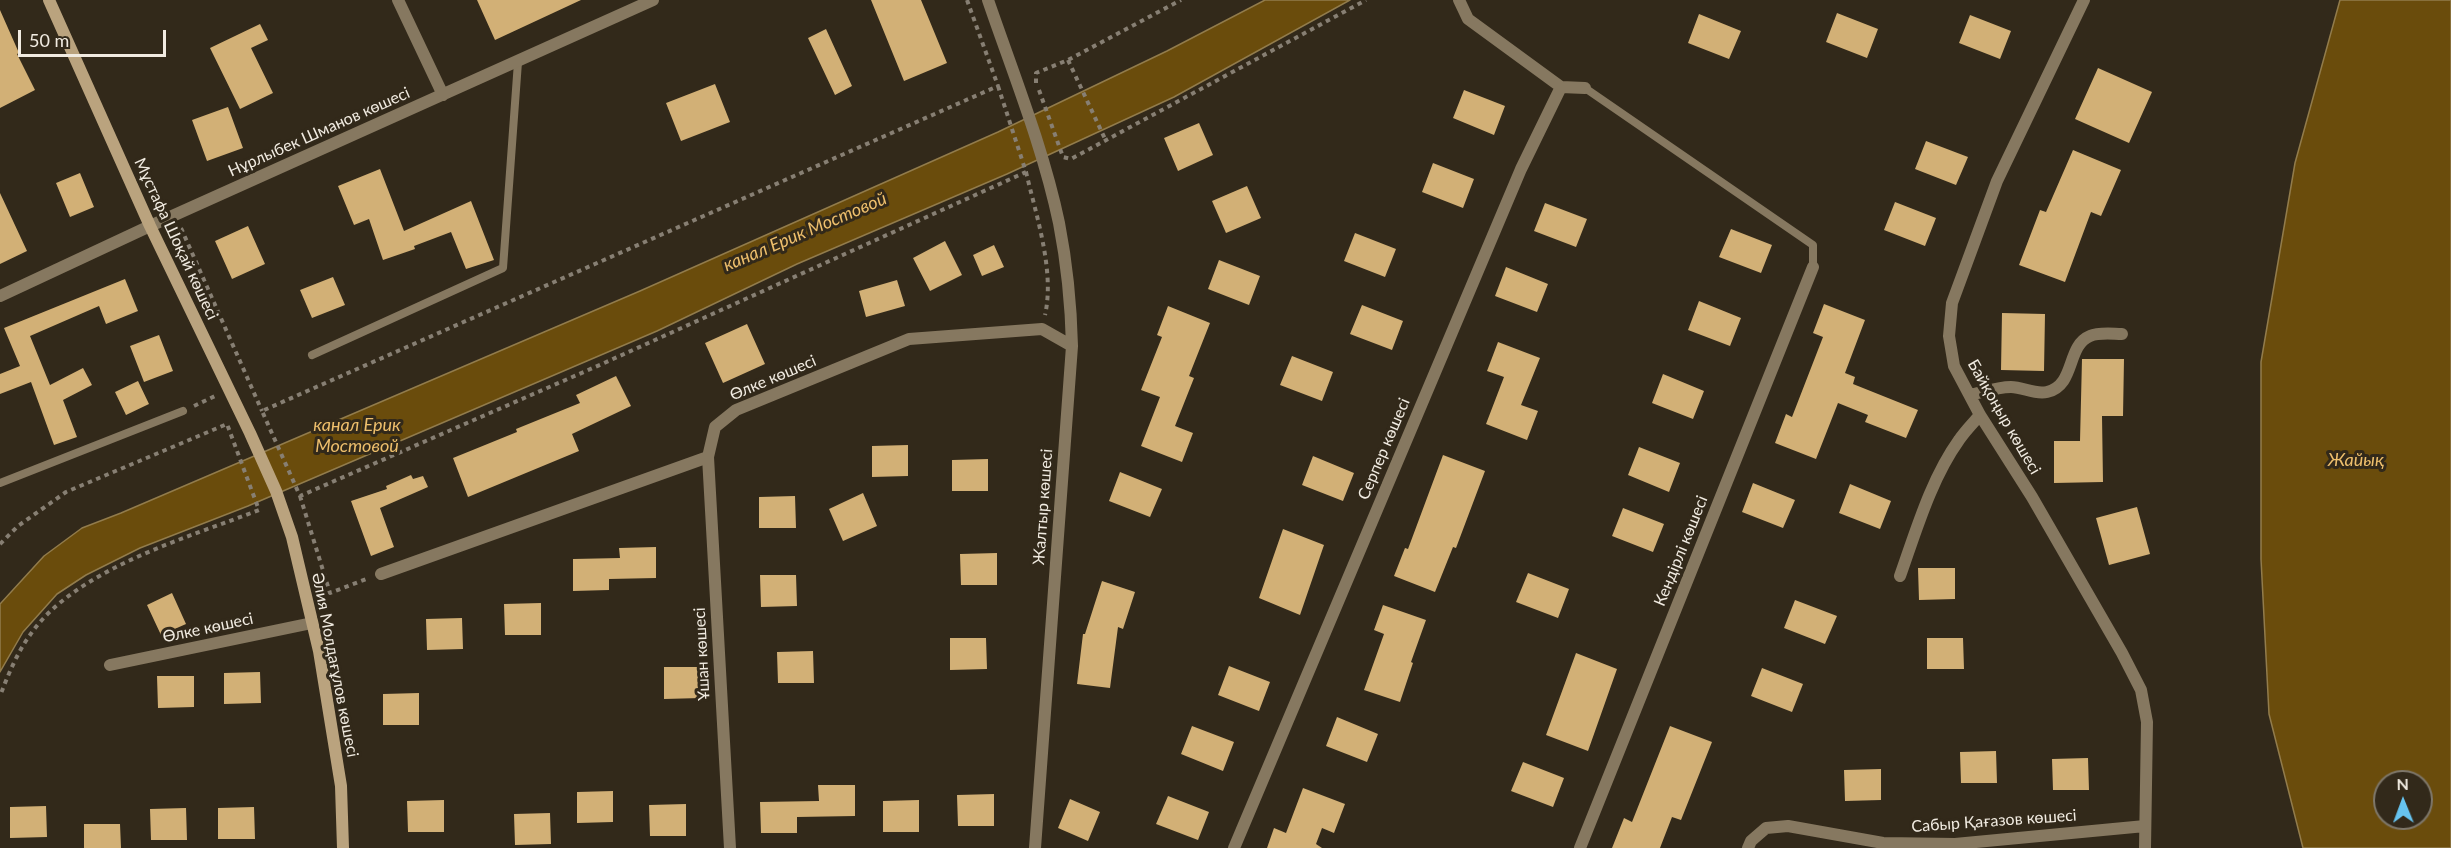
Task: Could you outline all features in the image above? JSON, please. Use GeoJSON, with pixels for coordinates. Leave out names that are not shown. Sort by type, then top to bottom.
{"type":"FeatureCollection","features":[{"type":"Feature","properties":{"kind":"main road","name":"Мұстафа Шоқай көшесi"},"geometry":{"type":"LineString","coordinates":[[49,0],[150,226],[276,491]]}},
{"type":"Feature","properties":{"kind":"main road","name":"Әлия Молдағұлов көшесі"},"geometry":{"type":"LineString","coordinates":[[276,491],[292,537],[312,623],[341,786],[343,848]]}},
{"type":"Feature","properties":{"kind":"street"},"geometry":{"type":"LineString","coordinates":[[398,0],[443,96]]}},
{"type":"Feature","properties":{"kind":"street","name":"Нұрлыбек Шманов көшесі"},"geometry":{"type":"LineString","coordinates":[[0,296],[150,226],[653,0]]}},
{"type":"Feature","properties":{"kind":"street","name":"Жалтыр көшесі"},"geometry":{"type":"LineString","coordinates":[[988,0],[1046,171],[1059,223],[1070,297],[1072,346],[1035,848]]}},
{"type":"Feature","properties":{"kind":"street"},"geometry":{"type":"LineString","coordinates":[[1459,0],[1468,20],[1561,87],[1585,88]]}},
{"type":"Feature","properties":{"kind":"street","name":"Байқоңыр көшесi"},"geometry":{"type":"LineString","coordinates":[[2084,0],[1997,181],[1952,303],[1950,351],[1954,366],[1980,415],[2038,507],[2122,653],[2140,690],[2147,722],[2145,848]]}},
{"type":"Feature","properties":{"kind":"street","name":"Серпер көшесі"},"geometry":{"type":"LineString","coordinates":[[1234,848],[1521,169],[1561,87]]}},
{"type":"Feature","properties":{"kind":"street","name":"Кендірлі көшесі"},"geometry":{"type":"LineString","coordinates":[[1580,848],[1813,267]]}},
{"type":"Feature","properties":{"kind":"street"},"geometry":{"type":"LineString","coordinates":[[1041,329],[1072,346]]}},
{"type":"Feature","properties":{"kind":"street","name":"Өлке көшесі"},"geometry":{"type":"LineString","coordinates":[[708,458],[715,427],[736,410],[909,339],[1041,329]]}},
{"type":"Feature","properties":{"kind":"street"},"geometry":{"type":"LineString","coordinates":[[1970,395],[2009,387],[2047,393],[2056,388],[2068,375],[2079,343],[2092,334],[2122,334]]}},
{"type":"Feature","properties":{"kind":"street"},"geometry":{"type":"LineString","coordinates":[[1900,576],[1923,512],[1942,471],[1959,440],[1980,415]]}},
{"type":"Feature","properties":{"kind":"street"},"geometry":{"type":"LineString","coordinates":[[381,574],[708,458]]}},
{"type":"Feature","properties":{"kind":"street","name":"Ұшан көшесі"},"geometry":{"type":"LineString","coordinates":[[708,458],[730,848]]}},
{"type":"Feature","properties":{"kind":"street","name":"Өлке көшесі"},"geometry":{"type":"LineString","coordinates":[[110,665],[312,623]]}},
{"type":"Feature","properties":{"kind":"street","name":"Сабыр Қағазов көшесі"},"geometry":{"type":"LineString","coordinates":[[1748,848],[1751,841],[1766,828],[1788,826],[1883,843],[1955,844],[2145,826]]}},
{"type":"Feature","properties":{"kind":"lane"},"geometry":{"type":"LineString","coordinates":[[312,355],[503,268],[518,62]]}},
{"type":"Feature","properties":{"kind":"lane"},"geometry":{"type":"LineString","coordinates":[[1585,88],[1813,245],[1813,267]]}},
{"type":"Feature","properties":{"kind":"lane"},"geometry":{"type":"LineString","coordinates":[[0,483],[183,411]]}},
{"type":"Feature","properties":{"kind":"path"},"geometry":{"type":"LineString","coordinates":[[967,0],[1025,170],[1041,233],[1049,297],[1041,329]]}},
{"type":"Feature","properties":{"kind":"path"},"geometry":{"type":"LineString","coordinates":[[1181,0],[1068,60],[1036,73],[1035,80],[1063,157],[1071,159],[1106,141],[1366,0]]}},
{"type":"Feature","properties":{"kind":"path"},"geometry":{"type":"LineString","coordinates":[[1068,60],[1106,141]]}},
{"type":"Feature","properties":{"kind":"path"},"geometry":{"type":"LineString","coordinates":[[262,411],[998,86]]}},
{"type":"Feature","properties":{"kind":"path"},"geometry":{"type":"LineString","coordinates":[[300,496],[602,364],[1025,170]]}},
{"type":"Feature","properties":{"kind":"path"},"geometry":{"type":"LineString","coordinates":[[175,215],[300,496],[330,593],[381,574]]}},
{"type":"Feature","properties":{"kind":"path"},"geometry":{"type":"LineString","coordinates":[[183,411],[214,396],[219,405]]}},
{"type":"Feature","properties":{"kind":"path"},"geometry":{"type":"LineString","coordinates":[[0,696],[8,674],[30,634],[66,596],[113,569],[259,510],[223,414]]}},
{"type":"Feature","properties":{"kind":"path"},"geometry":{"type":"LineString","coordinates":[[0,544],[18,526],[66,492],[227,424]]}},
{"type":"Feature","properties":{"kind":"water","name":"канал Ерик Мостовой"},"geometry":{"type":"Polygon","coordinates":[[[1265,0],[1350,0],[1174,97],[1007,174],[797,264],[657,331],[248,506],[140,548],[86,575],[57,594],[23,632],[0,672],[0,604],[44,556],[82,528],[640,291],[998,132],[1167,51],[1265,0]]]}},
{"type":"Feature","properties":{"kind":"water","name":"Жайық"},"geometry":{"type":"Polygon","coordinates":[[[2340,0],[2451,0],[2451,848],[2303,848],[2269,714],[2261,559],[2261,362],[2295,163],[2340,0]]]}},
{"type":"Feature","properties":{"kind":"building"},"geometry":{"type":"Polygon","coordinates":[[[477,0],[581,0],[495,40],[477,0]]]}},
{"type":"Feature","properties":{"kind":"building"},"geometry":{"type":"Polygon","coordinates":[[[871,0],[921,0],[947,63],[904,81],[871,0]]]}},
{"type":"Feature","properties":{"kind":"building"},"geometry":{"type":"Polygon","coordinates":[[[0,10],[19,53],[17,54],[35,90],[0,108],[0,10]]]}},
{"type":"Feature","properties":{"kind":"building"},"geometry":{"type":"Polygon","coordinates":[[[1837,13],[1878,29],[1867,58],[1826,42],[1837,13]]]}},
{"type":"Feature","properties":{"kind":"building"},"geometry":{"type":"Polygon","coordinates":[[[1699,14],[1741,31],[1729,59],[1688,43],[1699,14]]]}},
{"type":"Feature","properties":{"kind":"building"},"geometry":{"type":"Polygon","coordinates":[[[1970,15],[2011,31],[2000,59],[1959,43],[1970,15]]]}},
{"type":"Feature","properties":{"kind":"building"},"geometry":{"type":"Polygon","coordinates":[[[260,24],[268,40],[251,48],[273,93],[240,109],[210,48],[260,24]]]}},
{"type":"Feature","properties":{"kind":"building"},"geometry":{"type":"Polygon","coordinates":[[[826,29],[852,86],[835,95],[808,38],[826,29]]]}},
{"type":"Feature","properties":{"kind":"building"},"geometry":{"type":"Polygon","coordinates":[[[2098,68],[2152,92],[2129,143],[2075,119],[2098,68]]]}},
{"type":"Feature","properties":{"kind":"building"},"geometry":{"type":"Polygon","coordinates":[[[715,84],[730,122],[681,141],[666,103],[715,84]]]}},
{"type":"Feature","properties":{"kind":"building"},"geometry":{"type":"Polygon","coordinates":[[[1464,90],[1505,106],[1494,135],[1453,118],[1464,90]]]}},
{"type":"Feature","properties":{"kind":"building"},"geometry":{"type":"Polygon","coordinates":[[[228,107],[243,148],[207,161],[192,120],[228,107]]]}},
{"type":"Feature","properties":{"kind":"building"},"geometry":{"type":"Polygon","coordinates":[[[1199,123],[1213,155],[1178,171],[1164,138],[1199,123]]]}},
{"type":"Feature","properties":{"kind":"building"},"geometry":{"type":"Polygon","coordinates":[[[1926,141],[1968,157],[1956,185],[1915,169],[1926,141]]]}},
{"type":"Feature","properties":{"kind":"building"},"geometry":{"type":"Polygon","coordinates":[[[2073,150],[2121,170],[2101,216],[2091,212],[2065,282],[2019,265],[2040,210],[2046,212],[2073,150]]]}},
{"type":"Feature","properties":{"kind":"building"},"geometry":{"type":"Polygon","coordinates":[[[1433,163],[1474,179],[1463,208],[1422,192],[1433,163]]]}},
{"type":"Feature","properties":{"kind":"building"},"geometry":{"type":"Polygon","coordinates":[[[380,169],[404,231],[471,201],[494,260],[466,269],[451,232],[414,246],[415,249],[383,260],[369,219],[354,225],[338,186],[380,169]]]}},
{"type":"Feature","properties":{"kind":"building"},"geometry":{"type":"Polygon","coordinates":[[[80,173],[94,207],[70,217],[56,183],[80,173]]]}},
{"type":"Feature","properties":{"kind":"building"},"geometry":{"type":"Polygon","coordinates":[[[1247,186],[1261,218],[1226,233],[1212,201],[1247,186]]]}},
{"type":"Feature","properties":{"kind":"building"},"geometry":{"type":"Polygon","coordinates":[[[0,193],[27,251],[0,264],[0,193]]]}},
{"type":"Feature","properties":{"kind":"building"},"geometry":{"type":"Polygon","coordinates":[[[1895,202],[1936,218],[1925,246],[1884,230],[1895,202]]]}},
{"type":"Feature","properties":{"kind":"building"},"geometry":{"type":"Polygon","coordinates":[[[1545,203],[1587,219],[1576,247],[1534,231],[1545,203]]]}},
{"type":"Feature","properties":{"kind":"building"},"geometry":{"type":"Polygon","coordinates":[[[248,226],[265,264],[232,279],[215,241],[248,226]]]}},
{"type":"Feature","properties":{"kind":"building"},"geometry":{"type":"Polygon","coordinates":[[[1731,229],[1772,245],[1761,273],[1719,257],[1731,229]]]}},
{"type":"Feature","properties":{"kind":"building"},"geometry":{"type":"Polygon","coordinates":[[[1355,233],[1396,249],[1385,277],[1344,261],[1355,233]]]}},
{"type":"Feature","properties":{"kind":"building"},"geometry":{"type":"Polygon","coordinates":[[[945,241],[962,275],[930,291],[913,258],[945,241]]]}},
{"type":"Feature","properties":{"kind":"building"},"geometry":{"type":"Polygon","coordinates":[[[994,245],[1004,267],[982,276],[973,255],[994,245]]]}},
{"type":"Feature","properties":{"kind":"building"},"geometry":{"type":"Polygon","coordinates":[[[1219,260],[1260,276],[1249,305],[1208,289],[1219,260]]]}},
{"type":"Feature","properties":{"kind":"building"},"geometry":{"type":"Polygon","coordinates":[[[1506,267],[1548,284],[1537,312],[1495,296],[1506,267]]]}},
{"type":"Feature","properties":{"kind":"building"},"geometry":{"type":"Polygon","coordinates":[[[333,277],[345,305],[312,318],[300,290],[333,277]]]}},
{"type":"Feature","properties":{"kind":"building"},"geometry":{"type":"Polygon","coordinates":[[[125,279],[138,311],[106,324],[99,306],[30,336],[50,385],[83,368],[92,385],[63,400],[77,437],[54,445],[31,382],[0,394],[0,374],[20,366],[4,328],[125,279]]]}},
{"type":"Feature","properties":{"kind":"building"},"geometry":{"type":"Polygon","coordinates":[[[897,280],[905,306],[866,317],[859,291],[897,280]]]}},
{"type":"Feature","properties":{"kind":"building"},"geometry":{"type":"Polygon","coordinates":[[[1699,301],[1741,318],[1730,346],[1688,330],[1699,301]]]}},
{"type":"Feature","properties":{"kind":"building"},"geometry":{"type":"Polygon","coordinates":[[[1824,304],[1865,320],[1845,373],[1855,377],[1853,384],[1918,410],[1906,438],[1865,422],[1868,415],[1838,403],[1816,459],[1775,443],[1786,414],[1792,417],[1823,337],[1813,333],[1824,304]]]}},
{"type":"Feature","properties":{"kind":"building"},"geometry":{"type":"Polygon","coordinates":[[[1362,305],[1403,321],[1392,350],[1350,334],[1362,305]]]}},
{"type":"Feature","properties":{"kind":"building"},"geometry":{"type":"Polygon","coordinates":[[[1168,306],[1210,323],[1189,376],[1194,378],[1175,426],[1193,433],[1182,462],[1141,446],[1160,397],[1141,390],[1162,337],[1157,335],[1168,306]]]}},
{"type":"Feature","properties":{"kind":"building"},"geometry":{"type":"Polygon","coordinates":[[[2002,313],[2045,314],[2044,371],[2001,370],[2002,313]]]}},
{"type":"Feature","properties":{"kind":"building"},"geometry":{"type":"Polygon","coordinates":[[[747,324],[765,364],[723,383],[705,343],[747,324]]]}},
{"type":"Feature","properties":{"kind":"building"},"geometry":{"type":"Polygon","coordinates":[[[159,335],[173,371],[144,382],[130,346],[159,335]]]}},
{"type":"Feature","properties":{"kind":"building"},"geometry":{"type":"Polygon","coordinates":[[[1498,342],[1540,358],[1521,405],[1538,411],[1527,440],[1486,424],[1504,377],[1487,371],[1498,342]]]}},
{"type":"Feature","properties":{"kind":"building"},"geometry":{"type":"Polygon","coordinates":[[[1292,356],[1333,372],[1322,401],[1280,385],[1292,356]]]}},
{"type":"Feature","properties":{"kind":"building"},"geometry":{"type":"Polygon","coordinates":[[[2082,359],[2124,359],[2123,416],[2102,416],[2103,482],[2054,483],[2054,441],[2080,441],[2082,359]]]}},
{"type":"Feature","properties":{"kind":"building"},"geometry":{"type":"Polygon","coordinates":[[[1663,374],[1704,391],[1693,419],[1652,403],[1663,374]]]}},
{"type":"Feature","properties":{"kind":"building"},"geometry":{"type":"Polygon","coordinates":[[[616,376],[631,406],[572,434],[579,451],[468,497],[453,458],[580,403],[576,395],[616,376]]]}},
{"type":"Feature","properties":{"kind":"building"},"geometry":{"type":"Polygon","coordinates":[[[138,381],[149,404],[126,415],[115,392],[138,381]]]}},
{"type":"Feature","properties":{"kind":"building"},"geometry":{"type":"Polygon","coordinates":[[[908,445],[908,476],[872,477],[872,446],[908,445]]]}},
{"type":"Feature","properties":{"kind":"building"},"geometry":{"type":"Polygon","coordinates":[[[1639,447],[1680,463],[1669,492],[1628,475],[1639,447]]]}},
{"type":"Feature","properties":{"kind":"building"},"geometry":{"type":"Polygon","coordinates":[[[1443,455],[1485,471],[1456,548],[1453,547],[1435,592],[1394,576],[1405,548],[1408,549],[1443,455]]]}},
{"type":"Feature","properties":{"kind":"building"},"geometry":{"type":"Polygon","coordinates":[[[1313,456],[1354,473],[1343,501],[1302,485],[1313,456]]]}},
{"type":"Feature","properties":{"kind":"building"},"geometry":{"type":"Polygon","coordinates":[[[988,459],[988,491],[952,491],[952,460],[988,459]]]}},
{"type":"Feature","properties":{"kind":"building"},"geometry":{"type":"Polygon","coordinates":[[[1120,472],[1162,489],[1150,517],[1109,501],[1120,472]]]}},
{"type":"Feature","properties":{"kind":"building"},"geometry":{"type":"Polygon","coordinates":[[[411,475],[413,479],[423,476],[428,487],[380,508],[394,547],[371,556],[351,501],[387,489],[386,486],[411,475]]]}},
{"type":"Feature","properties":{"kind":"building"},"geometry":{"type":"Polygon","coordinates":[[[1753,483],[1795,500],[1783,528],[1742,512],[1753,483]]]}},
{"type":"Feature","properties":{"kind":"building"},"geometry":{"type":"Polygon","coordinates":[[[1850,484],[1891,501],[1880,529],[1839,513],[1850,484]]]}},
{"type":"Feature","properties":{"kind":"building"},"geometry":{"type":"Polygon","coordinates":[[[863,493],[877,526],[843,541],[829,509],[863,493]]]}},
{"type":"Feature","properties":{"kind":"building"},"geometry":{"type":"Polygon","coordinates":[[[795,496],[796,528],[759,528],[759,497],[795,496]]]}},
{"type":"Feature","properties":{"kind":"building"},"geometry":{"type":"Polygon","coordinates":[[[2137,507],[2150,554],[2109,565],[2096,518],[2137,507]]]}},
{"type":"Feature","properties":{"kind":"building"},"geometry":{"type":"Polygon","coordinates":[[[1623,508],[1664,524],[1653,552],[1612,536],[1623,508]]]}},
{"type":"Feature","properties":{"kind":"building"},"geometry":{"type":"Polygon","coordinates":[[[1283,529],[1324,545],[1300,615],[1259,598],[1283,529]]]}},
{"type":"Feature","properties":{"kind":"building"},"geometry":{"type":"Polygon","coordinates":[[[656,547],[656,578],[609,579],[609,590],[573,591],[573,559],[620,558],[619,548],[656,547]]]}},
{"type":"Feature","properties":{"kind":"building"},"geometry":{"type":"Polygon","coordinates":[[[997,553],[997,585],[961,585],[960,554],[997,553]]]}},
{"type":"Feature","properties":{"kind":"building"},"geometry":{"type":"Polygon","coordinates":[[[1918,568],[1955,568],[1955,599],[1919,600],[1918,568]]]}},
{"type":"Feature","properties":{"kind":"building"},"geometry":{"type":"Polygon","coordinates":[[[1528,573],[1569,589],[1558,618],[1516,602],[1528,573]]]}},
{"type":"Feature","properties":{"kind":"building"},"geometry":{"type":"Polygon","coordinates":[[[760,575],[796,575],[797,606],[761,607],[760,575]]]}},
{"type":"Feature","properties":{"kind":"building"},"geometry":{"type":"Polygon","coordinates":[[[1102,581],[1135,592],[1123,629],[1118,627],[1110,688],[1077,684],[1083,634],[1085,634],[1102,581]]]}},
{"type":"Feature","properties":{"kind":"building"},"geometry":{"type":"Polygon","coordinates":[[[172,593],[186,624],[161,635],[147,605],[172,593]]]}},
{"type":"Feature","properties":{"kind":"building"},"geometry":{"type":"Polygon","coordinates":[[[1795,600],[1837,616],[1825,644],[1784,628],[1795,600]]]}},
{"type":"Feature","properties":{"kind":"building"},"geometry":{"type":"Polygon","coordinates":[[[541,603],[541,635],[505,635],[504,604],[541,603]]]}},
{"type":"Feature","properties":{"kind":"building"},"geometry":{"type":"Polygon","coordinates":[[[1383,605],[1426,620],[1400,702],[1364,690],[1384,634],[1374,630],[1383,605]]]}},
{"type":"Feature","properties":{"kind":"building"},"geometry":{"type":"Polygon","coordinates":[[[462,618],[463,649],[427,650],[426,619],[462,618]]]}},
{"type":"Feature","properties":{"kind":"building"},"geometry":{"type":"Polygon","coordinates":[[[950,638],[986,638],[987,669],[950,670],[950,638]]]}},
{"type":"Feature","properties":{"kind":"building"},"geometry":{"type":"Polygon","coordinates":[[[1927,638],[1963,638],[1964,669],[1927,669],[1927,638]]]}},
{"type":"Feature","properties":{"kind":"building"},"geometry":{"type":"Polygon","coordinates":[[[813,651],[814,683],[778,683],[777,652],[813,651]]]}},
{"type":"Feature","properties":{"kind":"building"},"geometry":{"type":"Polygon","coordinates":[[[1576,653],[1617,669],[1588,751],[1546,735],[1576,653]]]}},
{"type":"Feature","properties":{"kind":"building"},"geometry":{"type":"Polygon","coordinates":[[[1229,666],[1270,682],[1259,711],[1218,695],[1229,666]]]}},
{"type":"Feature","properties":{"kind":"building"},"geometry":{"type":"Polygon","coordinates":[[[664,667],[700,667],[701,698],[664,699],[664,667]]]}},
{"type":"Feature","properties":{"kind":"building"},"geometry":{"type":"Polygon","coordinates":[[[1762,668],[1803,684],[1792,712],[1751,696],[1762,668]]]}},
{"type":"Feature","properties":{"kind":"building"},"geometry":{"type":"Polygon","coordinates":[[[260,672],[261,703],[224,704],[224,673],[260,672]]]}},
{"type":"Feature","properties":{"kind":"building"},"geometry":{"type":"Polygon","coordinates":[[[157,676],[194,676],[194,707],[158,708],[157,676]]]}},
{"type":"Feature","properties":{"kind":"building"},"geometry":{"type":"Polygon","coordinates":[[[419,693],[419,725],[383,725],[383,694],[419,693]]]}},
{"type":"Feature","properties":{"kind":"building"},"geometry":{"type":"Polygon","coordinates":[[[1337,717],[1378,734],[1367,762],[1326,746],[1337,717]]]}},
{"type":"Feature","properties":{"kind":"building"},"geometry":{"type":"Polygon","coordinates":[[[1192,726],[1234,742],[1223,771],[1181,754],[1192,726]]]}},
{"type":"Feature","properties":{"kind":"building"},"geometry":{"type":"Polygon","coordinates":[[[1670,726],[1712,742],[1681,820],[1672,817],[1660,848],[1612,848],[1624,818],[1632,822],[1670,726]]]}},
{"type":"Feature","properties":{"kind":"building"},"geometry":{"type":"Polygon","coordinates":[[[1996,751],[1997,783],[1961,783],[1960,752],[1996,751]]]}},
{"type":"Feature","properties":{"kind":"building"},"geometry":{"type":"Polygon","coordinates":[[[2088,758],[2089,790],[2053,790],[2052,759],[2088,758]]]}},
{"type":"Feature","properties":{"kind":"building"},"geometry":{"type":"Polygon","coordinates":[[[1523,762],[1564,778],[1553,807],[1511,791],[1523,762]]]}},
{"type":"Feature","properties":{"kind":"building"},"geometry":{"type":"Polygon","coordinates":[[[1881,769],[1881,800],[1845,801],[1844,770],[1881,769]]]}},
{"type":"Feature","properties":{"kind":"building"},"geometry":{"type":"Polygon","coordinates":[[[818,785],[855,785],[855,816],[797,817],[797,833],[761,833],[760,802],[819,801],[818,785]]]}},
{"type":"Feature","properties":{"kind":"building"},"geometry":{"type":"Polygon","coordinates":[[[1303,788],[1345,804],[1334,833],[1322,828],[1316,844],[1322,848],[1267,848],[1274,828],[1286,833],[1303,788]]]}},
{"type":"Feature","properties":{"kind":"building"},"geometry":{"type":"Polygon","coordinates":[[[613,791],[613,822],[577,823],[577,792],[613,791]]]}},
{"type":"Feature","properties":{"kind":"building"},"geometry":{"type":"Polygon","coordinates":[[[994,794],[994,826],[958,826],[957,795],[994,794]]]}},
{"type":"Feature","properties":{"kind":"building"},"geometry":{"type":"Polygon","coordinates":[[[1168,796],[1209,812],[1198,840],[1156,824],[1168,796]]]}},
{"type":"Feature","properties":{"kind":"building"},"geometry":{"type":"Polygon","coordinates":[[[1070,799],[1100,812],[1088,841],[1058,828],[1070,799]]]}},
{"type":"Feature","properties":{"kind":"building"},"geometry":{"type":"Polygon","coordinates":[[[444,800],[444,832],[408,832],[407,801],[444,800]]]}},
{"type":"Feature","properties":{"kind":"building"},"geometry":{"type":"Polygon","coordinates":[[[919,800],[919,832],[883,832],[883,801],[919,800]]]}},
{"type":"Feature","properties":{"kind":"building"},"geometry":{"type":"Polygon","coordinates":[[[686,804],[686,836],[650,836],[649,805],[686,804]]]}},
{"type":"Feature","properties":{"kind":"building"},"geometry":{"type":"Polygon","coordinates":[[[46,806],[47,837],[10,838],[10,807],[46,806]]]}},
{"type":"Feature","properties":{"kind":"building"},"geometry":{"type":"Polygon","coordinates":[[[254,807],[255,839],[218,839],[218,808],[254,807]]]}},
{"type":"Feature","properties":{"kind":"building"},"geometry":{"type":"Polygon","coordinates":[[[186,808],[187,840],[151,840],[150,809],[186,808]]]}},
{"type":"Feature","properties":{"kind":"building"},"geometry":{"type":"Polygon","coordinates":[[[550,813],[551,844],[515,845],[514,814],[550,813]]]}},
{"type":"Feature","properties":{"kind":"building"},"geometry":{"type":"Polygon","coordinates":[[[84,824],[120,824],[121,848],[84,848],[84,824]]]}}]}
